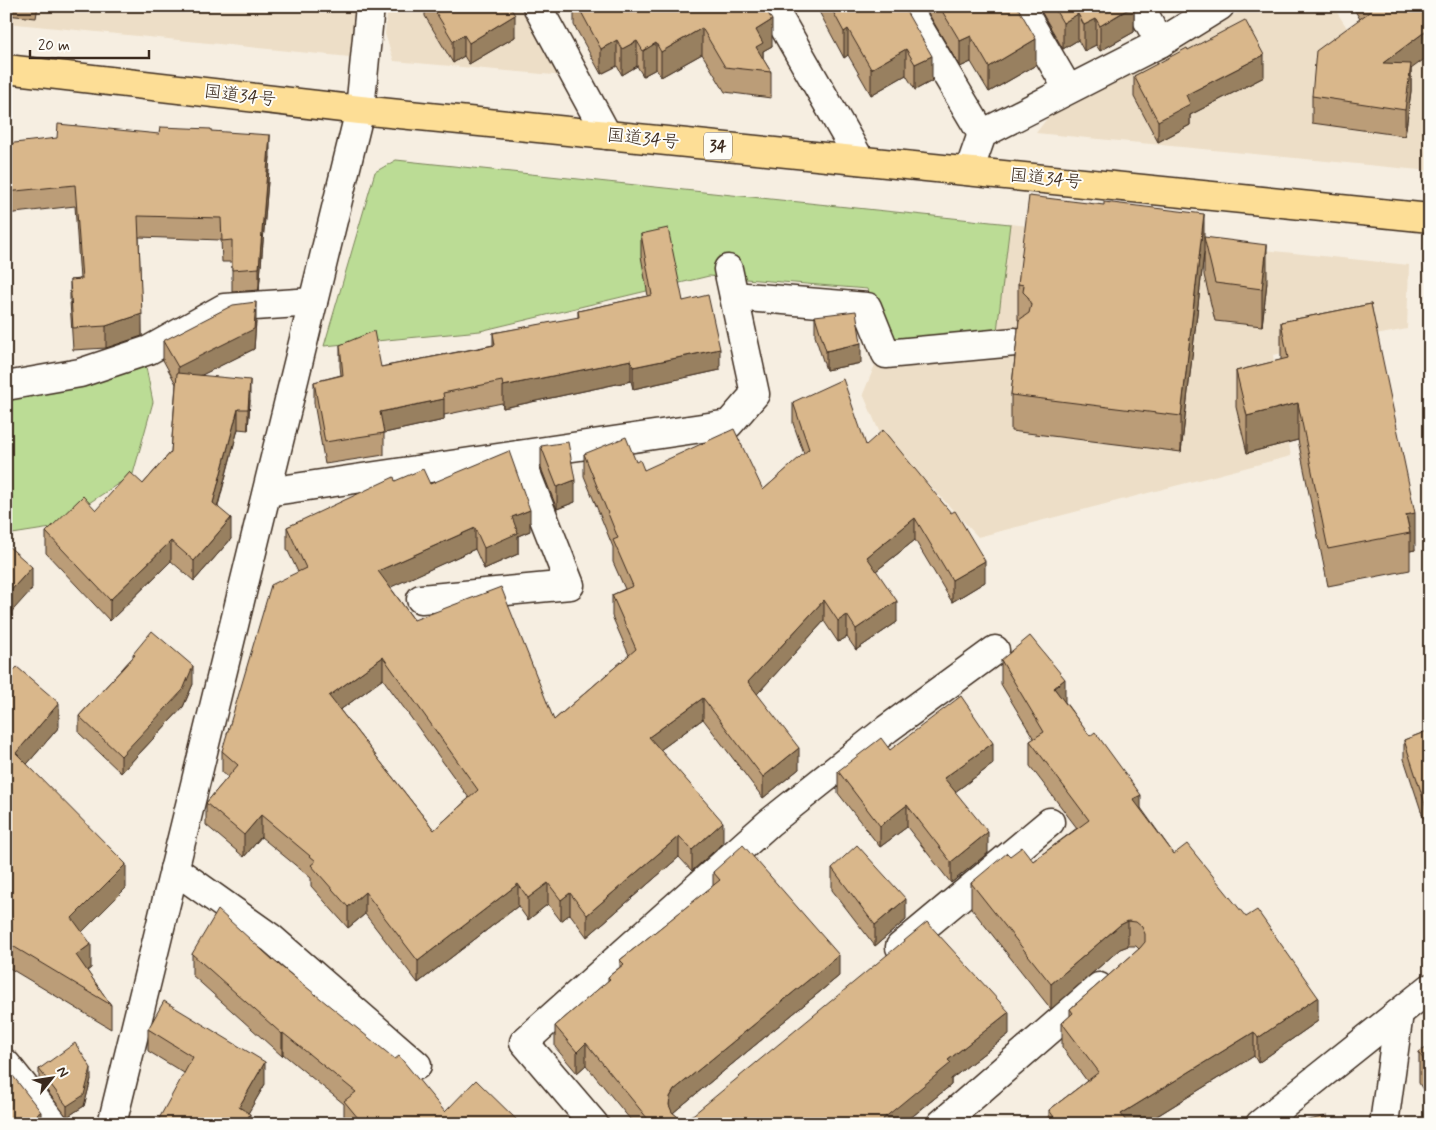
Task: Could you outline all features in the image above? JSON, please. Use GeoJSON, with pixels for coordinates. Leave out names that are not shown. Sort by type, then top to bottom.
{"type":"FeatureCollection","features":[{"type":"Feature","properties":{"kind":"highway","name":"国道34号"},"geometry":{"type":"LineString","coordinates":[[6,69],[360,110],[1430,218]]}},
{"type":"Feature","properties":{"kind":"street"},"geometry":{"type":"LineString","coordinates":[[112,1124],[360,110],[370,6]]}},
{"type":"Feature","properties":{"kind":"street"},"geometry":{"type":"LineString","coordinates":[[536,6],[607,135]]}},
{"type":"Feature","properties":{"kind":"street"},"geometry":{"type":"LineString","coordinates":[[772,6],[860,160]]}},
{"type":"Feature","properties":{"kind":"street"},"geometry":{"type":"LineString","coordinates":[[906,6],[982,134]]}},
{"type":"Feature","properties":{"kind":"street"},"geometry":{"type":"LineString","coordinates":[[1020,6],[1068,89]]}},
{"type":"Feature","properties":{"kind":"street"},"geometry":{"type":"LineString","coordinates":[[1140,6],[1160,43]]}},
{"type":"Feature","properties":{"kind":"street"},"geometry":{"type":"LineString","coordinates":[[969,172],[982,134],[1160,43],[1220,6]]}},
{"type":"Feature","properties":{"kind":"street"},"geometry":{"type":"LineString","coordinates":[[267,492],[729,424],[755,394],[728,269]]}},
{"type":"Feature","properties":{"kind":"street"},"geometry":{"type":"LineString","coordinates":[[734,296],[867,307],[886,354],[1015,342]]}},
{"type":"Feature","properties":{"kind":"street"},"geometry":{"type":"LineString","coordinates":[[6,386],[80,373],[149,350],[224,308],[313,302]]}},
{"type":"Feature","properties":{"kind":"street"},"geometry":{"type":"LineString","coordinates":[[421,599],[570,585],[519,455]]}},
{"type":"Feature","properties":{"kind":"street"},"geometry":{"type":"LineString","coordinates":[[594,1124],[524,1042],[769,823],[887,729],[994,650]]}},
{"type":"Feature","properties":{"kind":"street"},"geometry":{"type":"LineString","coordinates":[[884,960],[1050,822]]}},
{"type":"Feature","properties":{"kind":"street"},"geometry":{"type":"LineString","coordinates":[[174,869],[271,938],[417,1066]]}},
{"type":"Feature","properties":{"kind":"street"},"geometry":{"type":"LineString","coordinates":[[941,1124],[1115,974]]}},
{"type":"Feature","properties":{"kind":"street"},"geometry":{"type":"LineString","coordinates":[[1260,1124],[1430,988]]}},
{"type":"Feature","properties":{"kind":"street"},"geometry":{"type":"LineString","coordinates":[[1384,1124],[1399,1013]]}},
{"type":"Feature","properties":{"kind":"street"},"geometry":{"type":"LineString","coordinates":[[6,1064],[54,1124]]}},
{"type":"Feature","properties":{"kind":"shaded area"},"geometry":{"type":"Polygon","coordinates":[[[6,6],[355,6],[350,57],[6,23],[6,6]]]}},
{"type":"Feature","properties":{"kind":"shaded area"},"geometry":{"type":"Polygon","coordinates":[[[388,6],[526,6],[565,76],[394,61],[385,34],[388,6]]]}},
{"type":"Feature","properties":{"kind":"shaded area"},"geometry":{"type":"Polygon","coordinates":[[[1249,6],[1333,6],[1354,39],[1430,6],[1430,171],[1036,133],[1051,113],[1164,55],[1249,6]]]}},
{"type":"Feature","properties":{"kind":"shaded area"},"geometry":{"type":"Polygon","coordinates":[[[1010,224],[1409,265],[1407,329],[1273,355],[1291,456],[978,537],[879,431],[863,394],[875,365],[994,354],[1010,224]]]}},
{"type":"Feature","properties":{"kind":"green space"},"geometry":{"type":"Polygon","coordinates":[[[396,160],[1010,224],[997,331],[889,340],[867,289],[709,276],[480,331],[324,346],[375,172],[396,160]]]}},
{"type":"Feature","properties":{"kind":"green space"},"geometry":{"type":"Polygon","coordinates":[[[145,362],[153,402],[133,474],[51,528],[6,535],[6,393],[145,362]]]}},
{"type":"Feature","properties":{"kind":"building"},"geometry":{"type":"Polygon","coordinates":[[[432,6],[509,6],[515,15],[469,43],[464,35],[453,41],[432,6]]]}},
{"type":"Feature","properties":{"kind":"building"},"geometry":{"type":"Polygon","coordinates":[[[578,6],[764,6],[772,20],[756,30],[763,43],[756,47],[771,72],[725,67],[702,28],[661,52],[656,43],[643,51],[637,41],[622,49],[617,40],[601,49],[578,6]]]}},
{"type":"Feature","properties":{"kind":"building"},"geometry":{"type":"Polygon","coordinates":[[[830,6],[903,6],[932,56],[915,64],[906,49],[871,69],[848,29],[844,32],[830,6]]]}},
{"type":"Feature","properties":{"kind":"building"},"geometry":{"type":"Polygon","coordinates":[[[939,6],[1017,6],[1036,39],[989,67],[971,36],[960,41],[939,6]]]}},
{"type":"Feature","properties":{"kind":"building"},"geometry":{"type":"Polygon","coordinates":[[[1053,6],[1133,6],[1100,26],[1096,19],[1084,25],[1078,14],[1063,23],[1053,6]]]}},
{"type":"Feature","properties":{"kind":"building"},"geometry":{"type":"Polygon","coordinates":[[[1369,6],[1430,6],[1430,28],[1383,63],[1411,64],[1405,110],[1312,96],[1316,51],[1372,10],[1369,6]]]}},
{"type":"Feature","properties":{"kind":"building"},"geometry":{"type":"Polygon","coordinates":[[[1245,20],[1264,55],[1186,95],[1190,104],[1158,121],[1134,76],[1245,20]]]}},
{"type":"Feature","properties":{"kind":"building"},"geometry":{"type":"Polygon","coordinates":[[[58,124],[159,134],[160,127],[211,129],[211,131],[270,135],[259,268],[232,270],[232,240],[222,241],[221,218],[138,216],[142,314],[106,326],[73,328],[70,280],[82,279],[75,185],[6,192],[6,144],[57,138],[58,124]]]}},
{"type":"Feature","properties":{"kind":"building"},"geometry":{"type":"Polygon","coordinates":[[[1029,196],[1104,205],[1104,202],[1204,214],[1181,416],[1011,395],[1019,320],[1029,313],[1031,305],[1028,297],[1023,292],[1024,285],[1018,284],[1029,196]]]}},
{"type":"Feature","properties":{"kind":"building"},"geometry":{"type":"Polygon","coordinates":[[[668,228],[683,301],[708,295],[720,349],[633,367],[631,360],[503,386],[502,381],[443,393],[444,399],[380,412],[384,433],[325,442],[314,382],[343,375],[340,345],[374,331],[381,367],[495,345],[493,333],[579,317],[578,311],[652,295],[641,234],[668,228]]]}},
{"type":"Feature","properties":{"kind":"building"},"geometry":{"type":"Polygon","coordinates":[[[1204,237],[1267,245],[1262,289],[1215,283],[1204,237]]]}},
{"type":"Feature","properties":{"kind":"building"},"geometry":{"type":"Polygon","coordinates":[[[256,302],[254,329],[178,367],[163,341],[233,305],[256,302]]]}},
{"type":"Feature","properties":{"kind":"building"},"geometry":{"type":"Polygon","coordinates":[[[1371,304],[1415,513],[1406,515],[1410,533],[1328,549],[1298,403],[1247,416],[1236,371],[1288,358],[1281,322],[1371,304]]]}},
{"type":"Feature","properties":{"kind":"building"},"geometry":{"type":"Polygon","coordinates":[[[856,311],[861,343],[826,351],[815,316],[856,311]]]}},
{"type":"Feature","properties":{"kind":"building"},"geometry":{"type":"Polygon","coordinates":[[[177,373],[250,380],[248,409],[238,409],[213,503],[231,518],[194,561],[171,541],[110,600],[46,532],[83,496],[96,510],[130,472],[143,484],[171,452],[177,373]]]}},
{"type":"Feature","properties":{"kind":"building"},"geometry":{"type":"Polygon","coordinates":[[[843,379],[866,445],[883,430],[951,513],[955,511],[985,561],[952,580],[915,518],[867,557],[897,601],[856,629],[847,615],[838,621],[824,600],[748,682],[799,748],[763,777],[703,698],[649,737],[723,822],[692,850],[679,836],[587,915],[570,893],[561,900],[548,883],[528,898],[518,884],[418,961],[365,892],[348,907],[311,865],[316,861],[261,815],[244,835],[206,803],[238,765],[222,751],[271,585],[306,568],[287,527],[394,477],[395,481],[423,469],[430,484],[509,451],[530,510],[512,517],[518,533],[484,548],[475,528],[378,571],[414,620],[501,587],[554,720],[636,649],[612,595],[633,586],[613,540],[618,538],[584,454],[626,437],[636,462],[640,460],[644,470],[734,429],[763,490],[809,449],[793,402],[843,379]],[[383,657],[329,696],[434,830],[478,790],[383,657]]]}},
{"type":"Feature","properties":{"kind":"building"},"geometry":{"type":"Polygon","coordinates":[[[568,442],[575,480],[557,487],[541,446],[568,442]]]}},
{"type":"Feature","properties":{"kind":"building"},"geometry":{"type":"Polygon","coordinates":[[[6,544],[32,567],[6,596],[6,544]]]}},
{"type":"Feature","properties":{"kind":"building"},"geometry":{"type":"Polygon","coordinates":[[[152,631],[193,666],[183,690],[121,756],[79,716],[135,655],[133,654],[152,631]]]}},
{"type":"Feature","properties":{"kind":"building"},"geometry":{"type":"Polygon","coordinates":[[[1030,636],[1065,679],[1054,688],[1090,736],[1095,732],[1141,795],[1133,799],[1174,854],[1187,844],[1246,917],[1257,910],[1318,997],[1258,1038],[1254,1032],[1121,1114],[1128,1124],[1049,1124],[1056,1120],[1049,1110],[1099,1072],[1062,1023],[1073,1013],[1070,1009],[1145,942],[1145,934],[1142,927],[1136,922],[1128,921],[1120,925],[1051,984],[971,883],[1007,853],[1010,856],[1022,847],[1033,861],[1089,820],[1030,741],[1044,732],[1001,660],[1030,636]]]}},
{"type":"Feature","properties":{"kind":"building"},"geometry":{"type":"Polygon","coordinates":[[[17,667],[59,703],[16,753],[126,864],[72,918],[91,944],[76,955],[111,1005],[6,942],[6,679],[17,667]]]}},
{"type":"Feature","properties":{"kind":"building"},"geometry":{"type":"Polygon","coordinates":[[[961,696],[993,743],[944,778],[988,832],[951,862],[907,805],[880,826],[838,771],[881,738],[890,750],[961,696]]]}},
{"type":"Feature","properties":{"kind":"building"},"geometry":{"type":"Polygon","coordinates":[[[1430,730],[1430,819],[1404,740],[1430,730]]]}},
{"type":"Feature","properties":{"kind":"building"},"geometry":{"type":"Polygon","coordinates":[[[743,845],[839,955],[674,1090],[670,1097],[669,1105],[672,1112],[678,1117],[686,1118],[694,1114],[927,922],[1009,1012],[948,1060],[951,1063],[883,1119],[884,1121],[881,1124],[652,1124],[586,1043],[577,1052],[555,1026],[610,979],[608,977],[624,964],[620,960],[720,880],[713,872],[743,845]]]}},
{"type":"Feature","properties":{"kind":"building"},"geometry":{"type":"Polygon","coordinates":[[[857,845],[906,899],[875,925],[832,868],[857,845]]]}},
{"type":"Feature","properties":{"kind":"building"},"geometry":{"type":"Polygon","coordinates":[[[218,910],[273,960],[395,1059],[399,1056],[445,1112],[476,1080],[521,1124],[363,1124],[344,1101],[356,1092],[282,1034],[192,954],[218,910]]]}},
{"type":"Feature","properties":{"kind":"building"},"geometry":{"type":"Polygon","coordinates":[[[164,1001],[265,1062],[239,1107],[250,1114],[244,1124],[156,1124],[193,1057],[148,1029],[164,1001]]]}},
{"type":"Feature","properties":{"kind":"building"},"geometry":{"type":"Polygon","coordinates":[[[75,1043],[91,1068],[84,1095],[67,1106],[39,1069],[75,1043]]]}},
{"type":"Feature","properties":{"kind":"building"},"geometry":{"type":"Polygon","coordinates":[[[1430,1046],[1430,1071],[1419,1052],[1430,1046]]]}},
{"type":"Feature","properties":{"kind":"building"},"geometry":{"type":"Polygon","coordinates":[[[6,1075],[9,1079],[13,1076],[41,1112],[37,1114],[44,1124],[6,1124],[6,1075]]]}},
{"type":"Feature","properties":{"kind":"building"},"geometry":{"type":"Polygon","coordinates":[[[1327,1116],[1328,1124],[1290,1124],[1327,1116]]]}}]}
